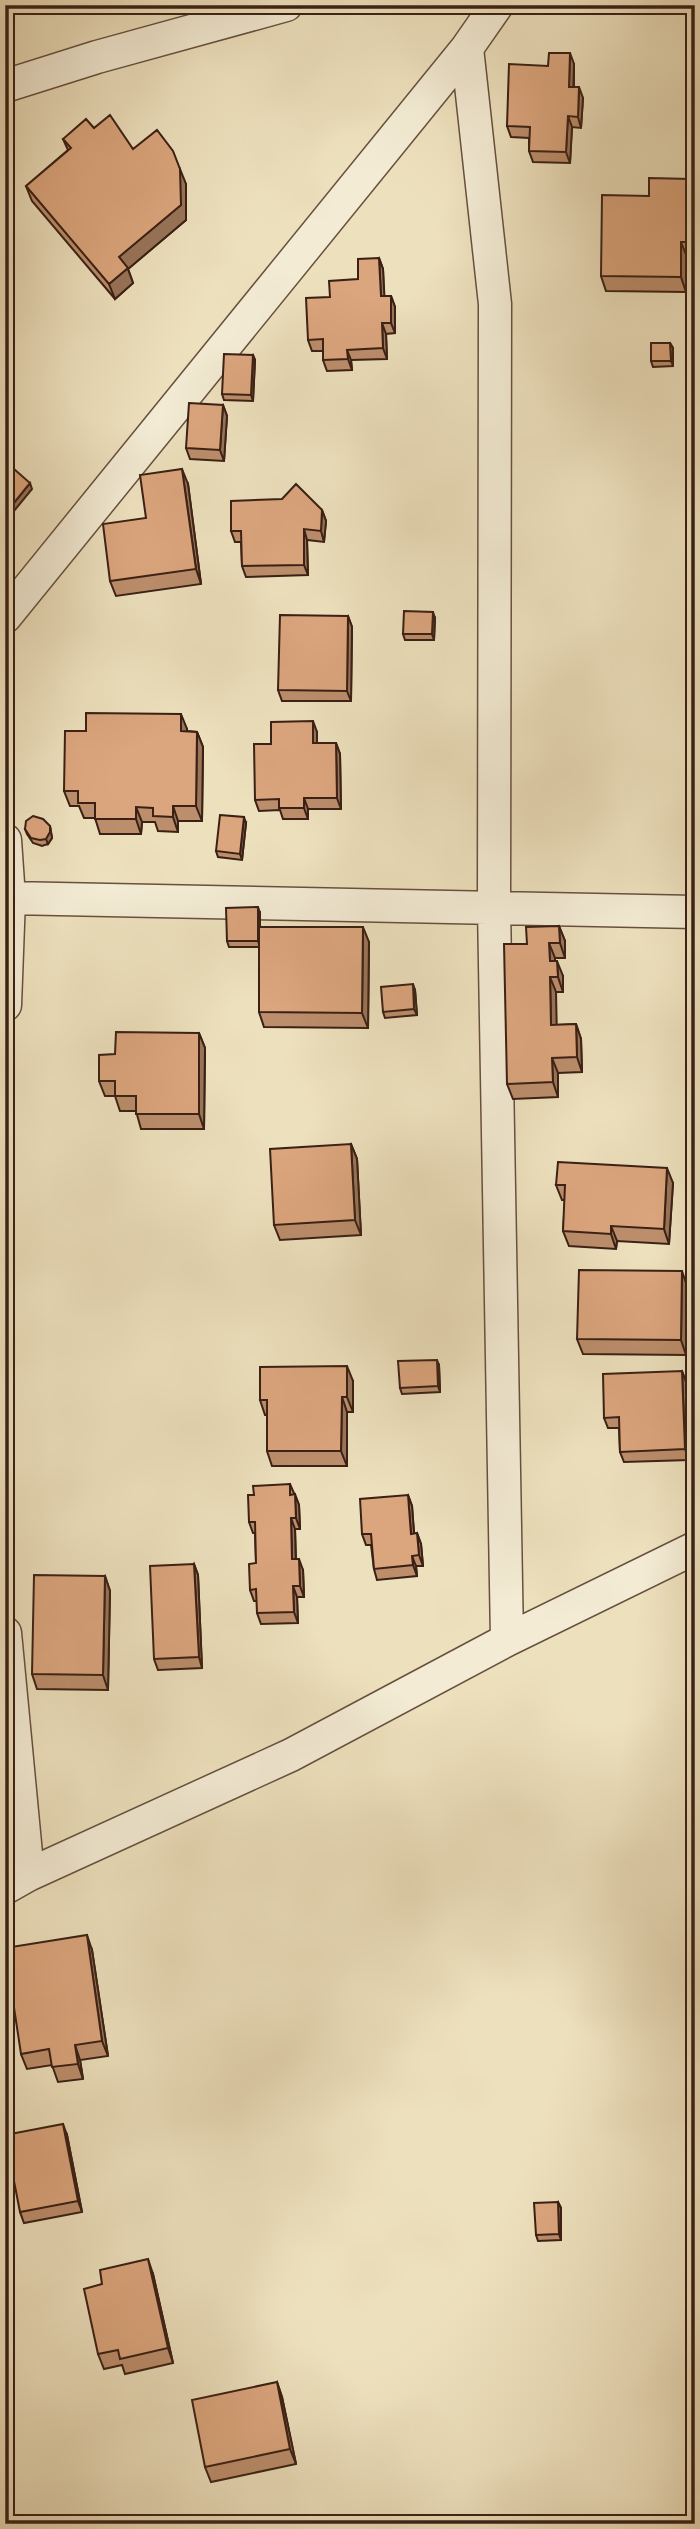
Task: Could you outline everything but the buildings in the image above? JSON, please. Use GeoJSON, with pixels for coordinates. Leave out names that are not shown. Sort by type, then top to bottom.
{"type":"FeatureCollection","features":[{"type":"Feature","properties":{"kind":"street"},"geometry":{"type":"LineString","coordinates":[[5,86],[97,57],[286,5]]}},
{"type":"Feature","properties":{"kind":"street"},"geometry":{"type":"LineString","coordinates":[[5,617],[467,48],[497,5]]}},
{"type":"Feature","properties":{"kind":"street"},"geometry":{"type":"LineString","coordinates":[[467,48],[495,304],[494,907],[508,1640]]}},
{"type":"Feature","properties":{"kind":"street"},"geometry":{"type":"LineString","coordinates":[[5,840],[9,898],[5,1005]]}},
{"type":"Feature","properties":{"kind":"street"},"geometry":{"type":"LineString","coordinates":[[9,898],[695,912]]}},
{"type":"Feature","properties":{"kind":"street"},"geometry":{"type":"LineString","coordinates":[[5,1633],[17,1882],[291,1755],[508,1640],[695,1548]]}}]}
